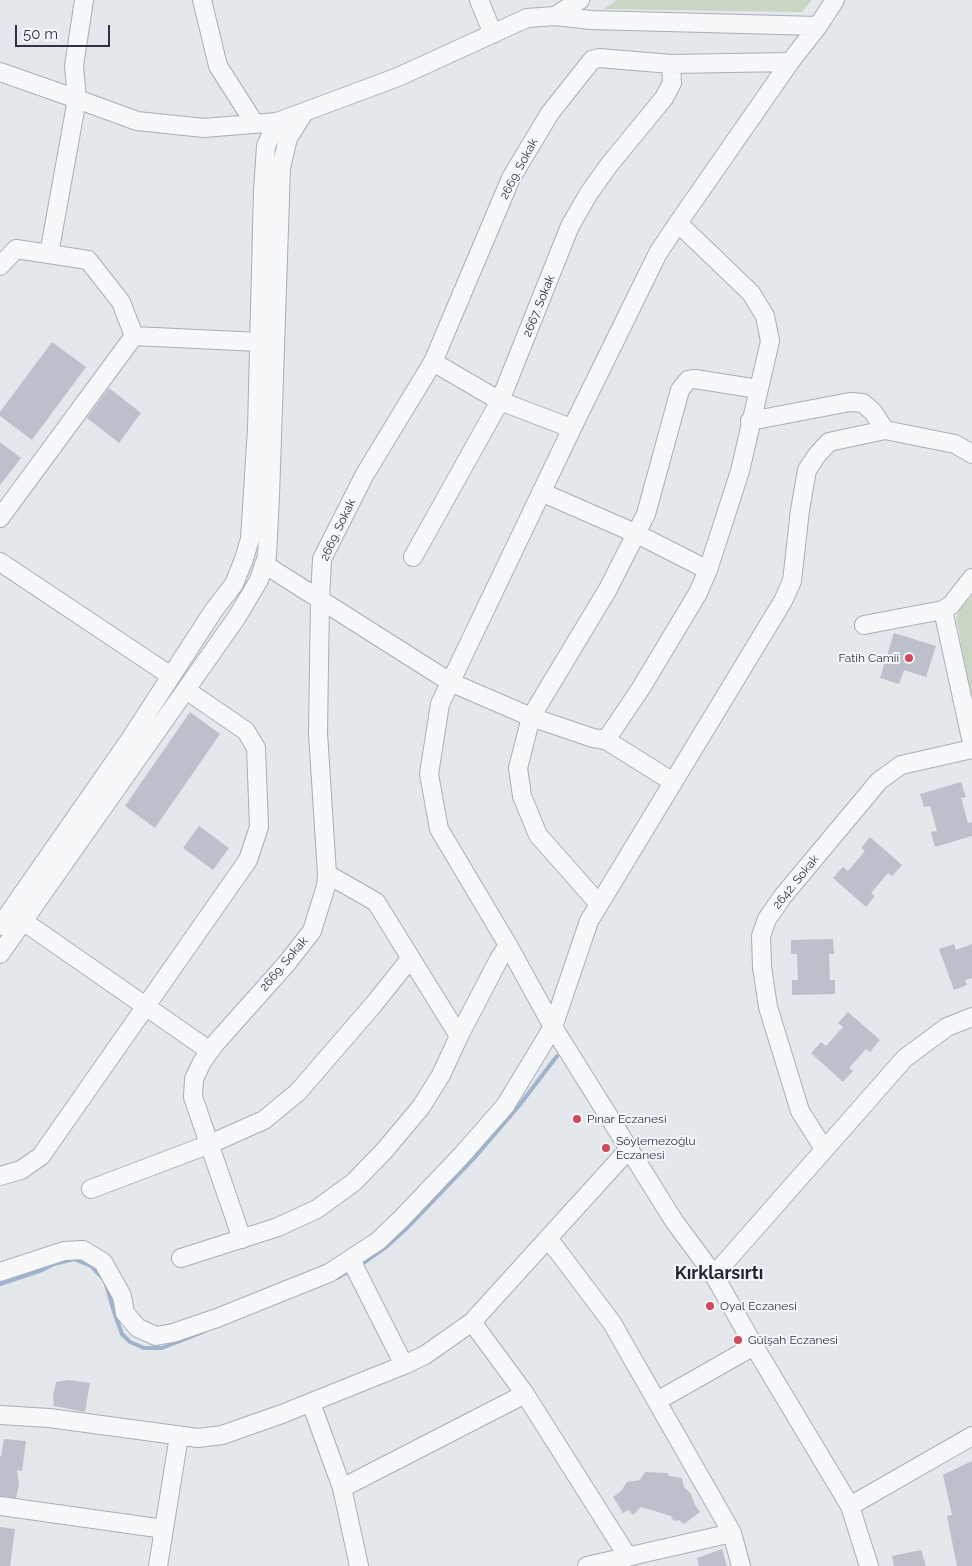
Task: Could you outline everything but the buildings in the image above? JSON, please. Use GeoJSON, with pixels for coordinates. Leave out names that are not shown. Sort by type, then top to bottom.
{"type":"FeatureCollection","features":[{"type":"Feature","properties":{"kind":"street"},"geometry":{"type":"LineString","coordinates":[[49,254],[77,99],[74,66],[84,0]]}},
{"type":"Feature","properties":{"kind":"street"},"geometry":{"type":"LineString","coordinates":[[202,0],[218,66],[256,124]]}},
{"type":"Feature","properties":{"kind":"street"},"geometry":{"type":"LineString","coordinates":[[479,0],[493,34]]}},
{"type":"Feature","properties":{"kind":"street"},"geometry":{"type":"LineString","coordinates":[[556,16],[580,0]]}},
{"type":"Feature","properties":{"kind":"street"},"geometry":{"type":"LineString","coordinates":[[835,0],[658,253],[571,428],[440,704],[428,774],[439,829],[508,946],[552,1027],[674,1222],[714,1275],[754,1346],[850,1506],[869,1566]]}},
{"type":"Feature","properties":{"kind":"street"},"geometry":{"type":"LineString","coordinates":[[0,72],[137,122],[204,128],[277,122],[398,78],[527,18],[556,16],[591,20],[818,26]]}},
{"type":"Feature","properties":{"kind":"street","name":"2669. Sokak"},"geometry":{"type":"LineString","coordinates":[[242,1239],[193,1097],[194,1079],[210,1051],[287,963],[312,931],[326,886],[327,874],[318,733],[322,559],[366,474],[433,362],[512,178],[550,113],[592,60],[599,58],[671,64],[790,62]]}},
{"type":"Feature","properties":{"kind":"street","name":"2667. Sokak"},"geometry":{"type":"LineString","coordinates":[[413,557],[500,401],[570,226],[588,193],[664,98],[672,83],[671,64]]}},
{"type":"Feature","properties":{"kind":"street"},"geometry":{"type":"LineString","coordinates":[[0,954],[186,690],[237,616],[259,580],[267,556],[281,168],[288,138],[304,112]]}},
{"type":"Feature","properties":{"kind":"street"},"geometry":{"type":"LineString","coordinates":[[0,926],[129,741],[214,610],[234,584],[244,559],[250,539],[257,430],[263,191],[266,146],[277,122]]}},
{"type":"Feature","properties":{"kind":"street"},"geometry":{"type":"LineString","coordinates":[[606,740],[641,688],[698,593],[708,570],[740,471],[750,420],[770,340],[765,316],[751,293],[678,222]]}},
{"type":"Feature","properties":{"kind":"street"},"geometry":{"type":"LineString","coordinates":[[0,266],[16,249],[88,260],[121,302],[134,336]]}},
{"type":"Feature","properties":{"kind":"street"},"geometry":{"type":"LineString","coordinates":[[134,336],[259,342]]}},
{"type":"Feature","properties":{"kind":"street"},"geometry":{"type":"LineString","coordinates":[[0,518],[134,336]]}},
{"type":"Feature","properties":{"kind":"street"},"geometry":{"type":"LineString","coordinates":[[433,362],[500,401],[571,428]]}},
{"type":"Feature","properties":{"kind":"street"},"geometry":{"type":"LineString","coordinates":[[599,904],[538,835],[522,796],[518,768],[531,717],[608,589],[637,534],[646,514],[680,390],[688,380],[695,379],[758,389]]}},
{"type":"Feature","properties":{"kind":"street"},"geometry":{"type":"LineString","coordinates":[[750,420],[850,402],[863,403],[873,412],[885,430]]}},
{"type":"Feature","properties":{"kind":"street"},"geometry":{"type":"LineString","coordinates":[[0,1272],[64,1251],[83,1250],[103,1262],[122,1296],[125,1313],[138,1328],[156,1336],[173,1333],[217,1318],[329,1272],[378,1241],[461,1156],[505,1106],[552,1027],[589,921],[783,601],[792,581],[800,510],[807,470],[817,455],[829,442],[885,430],[955,444],[972,454]]}},
{"type":"Feature","properties":{"kind":"street"},"geometry":{"type":"LineString","coordinates":[[541,492],[637,534],[708,570]]}},
{"type":"Feature","properties":{"kind":"street"},"geometry":{"type":"LineString","coordinates":[[0,562],[171,676]]}},
{"type":"Feature","properties":{"kind":"street"},"geometry":{"type":"LineString","coordinates":[[264,564],[450,682],[531,717],[594,738],[606,740],[673,782]]}},
{"type":"Feature","properties":{"kind":"street"},"geometry":{"type":"LineString","coordinates":[[864,625],[943,610],[951,605],[972,578]]}},
{"type":"Feature","properties":{"kind":"street"},"geometry":{"type":"LineString","coordinates":[[943,610],[972,743]]}},
{"type":"Feature","properties":{"kind":"street"},"geometry":{"type":"LineString","coordinates":[[0,1176],[21,1170],[41,1156],[248,860],[259,827],[256,748],[246,731],[186,690]]}},
{"type":"Feature","properties":{"kind":"street","name":"2642. Sokak"},"geometry":{"type":"LineString","coordinates":[[824,1149],[800,1110],[768,1006],[762,967],[761,936],[767,919],[783,896],[879,781],[901,764],[972,749]]}},
{"type":"Feature","properties":{"kind":"street"},"geometry":{"type":"LineString","coordinates":[[327,874],[376,902],[459,1036]]}},
{"type":"Feature","properties":{"kind":"street"},"geometry":{"type":"LineString","coordinates":[[23,921],[210,1051]]}},
{"type":"Feature","properties":{"kind":"street"},"geometry":{"type":"LineString","coordinates":[[181,1258],[278,1227],[317,1210],[354,1182],[384,1151],[421,1107],[442,1075],[459,1036],[499,959],[508,946]]}},
{"type":"Feature","properties":{"kind":"street"},"geometry":{"type":"LineString","coordinates":[[91,1189],[210,1144],[264,1120],[298,1092],[410,959]]}},
{"type":"Feature","properties":{"kind":"street"},"geometry":{"type":"LineString","coordinates":[[714,1275],[904,1058],[947,1027],[972,1017]]}},
{"type":"Feature","properties":{"kind":"street"},"geometry":{"type":"LineString","coordinates":[[0,1415],[49,1418],[198,1438],[222,1435],[312,1403],[404,1365],[425,1355],[472,1322],[629,1149]]}},
{"type":"Feature","properties":{"kind":"street"},"geometry":{"type":"LineString","coordinates":[[548,1238],[612,1323],[732,1533],[741,1566]]}},
{"type":"Feature","properties":{"kind":"street"},"geometry":{"type":"LineString","coordinates":[[353,1258],[355,1268],[404,1365]]}},
{"type":"Feature","properties":{"kind":"street"},"geometry":{"type":"LineString","coordinates":[[472,1322],[525,1394],[628,1557]]}},
{"type":"Feature","properties":{"kind":"street"},"geometry":{"type":"LineString","coordinates":[[656,1401],[754,1346]]}},
{"type":"Feature","properties":{"kind":"street"},"geometry":{"type":"LineString","coordinates":[[342,1488],[525,1394]]}},
{"type":"Feature","properties":{"kind":"street"},"geometry":{"type":"LineString","coordinates":[[312,1403],[342,1488],[359,1566]]}},
{"type":"Feature","properties":{"kind":"street"},"geometry":{"type":"LineString","coordinates":[[158,1566],[179,1436]]}},
{"type":"Feature","properties":{"kind":"street"},"geometry":{"type":"LineString","coordinates":[[850,1506],[972,1436]]}},
{"type":"Feature","properties":{"kind":"street"},"geometry":{"type":"LineString","coordinates":[[0,1506],[164,1529]]}},
{"type":"Feature","properties":{"kind":"street"},"geometry":{"type":"LineString","coordinates":[[587,1566],[732,1533]]}},
{"type":"Feature","properties":{"kind":"green space"},"geometry":{"type":"Polygon","coordinates":[[[617,0],[812,0],[802,12],[604,9],[617,0]]]}},
{"type":"Feature","properties":{"kind":"green space"},"geometry":{"type":"Polygon","coordinates":[[[972,596],[972,699],[956,617],[963,605],[972,596]]]}},
{"type":"Feature","properties":{"kind":"waterway"},"geometry":{"type":"LineString","coordinates":[[359,1266],[386,1247],[406,1229],[476,1156],[518,1107],[557,1056]]}},
{"type":"Feature","properties":{"kind":"waterway"},"geometry":{"type":"LineString","coordinates":[[0,1284],[54,1264],[74,1259],[91,1266],[105,1281],[122,1334],[130,1342],[144,1348],[162,1348],[203,1332]]}},
{"type":"Feature","properties":{"kind":"waterway"},"geometry":{"type":"LineString","coordinates":[[337,1278],[351,1270]]}},
{"type":"Feature","properties":{"kind":"place","name":"Fatih Camii"},"geometry":{"type":"Point","coordinates":[909,658]}},
{"type":"Feature","properties":{"kind":"place","name":"Pınar Eczanesi"},"geometry":{"type":"Point","coordinates":[577,1119]}},
{"type":"Feature","properties":{"kind":"place","name":"Söylemezoğlu Eczanesi"},"geometry":{"type":"Point","coordinates":[606,1148]}},
{"type":"Feature","properties":{"kind":"place","name":"Oyal Eczanesi"},"geometry":{"type":"Point","coordinates":[710,1306]}},
{"type":"Feature","properties":{"kind":"place","name":"Gülşah Eczanesi"},"geometry":{"type":"Point","coordinates":[738,1340]}},
{"type":"Feature","properties":{"kind":"district","name":"Kırklarsırtı"},"geometry":{"type":"Point","coordinates":[719,1274]}}]}
